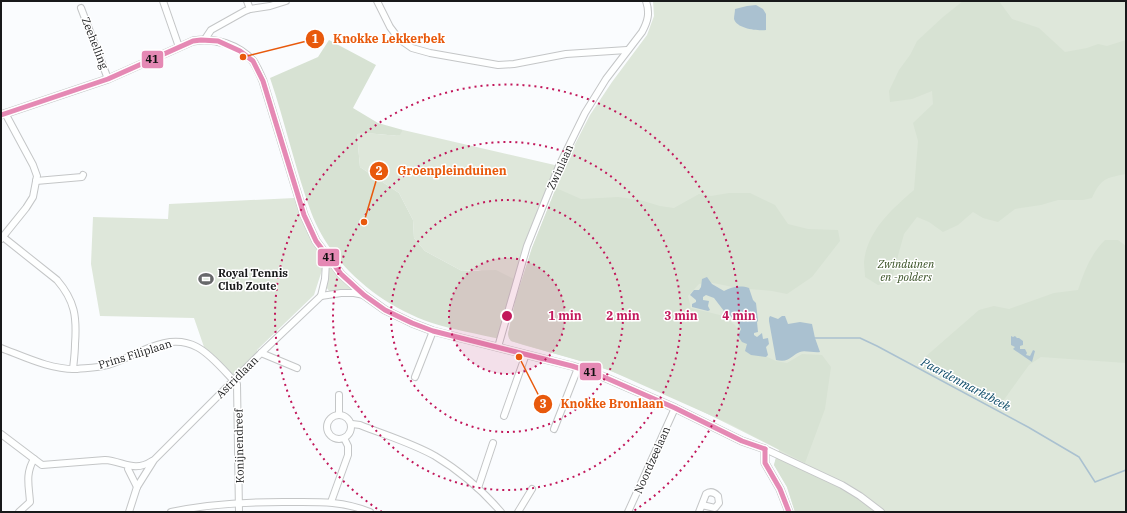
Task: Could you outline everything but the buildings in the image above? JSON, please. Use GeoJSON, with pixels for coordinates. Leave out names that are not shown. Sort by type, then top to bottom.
{"type":"FeatureCollection","features":[{"type":"Feature","properties":{"kind":"street"},"geometry":{"type":"LineString","coordinates":[[163,1],[179,48]]}},
{"type":"Feature","properties":{"kind":"street"},"geometry":{"type":"LineString","coordinates":[[247,1],[250,9]]}},
{"type":"Feature","properties":{"kind":"street"},"geometry":{"type":"LineString","coordinates":[[205,40],[211,30],[250,9],[270,6],[286,1]]}},
{"type":"Feature","properties":{"kind":"street"},"geometry":{"type":"LineString","coordinates":[[377,1],[390,27],[399,39],[412,48],[430,53],[498,66],[566,54],[627,50]]}},
{"type":"Feature","properties":{"kind":"street","name":"Zwinlaan"},"geometry":{"type":"LineString","coordinates":[[498,347],[527,246],[559,166],[585,113],[606,79],[642,32],[649,13],[646,1]]}},
{"type":"Feature","properties":{"kind":"street","name":"Zeehelling"},"geometry":{"type":"LineString","coordinates":[[81,8],[108,79]]}},
{"type":"Feature","properties":{"kind":"street"},"geometry":{"type":"LineString","coordinates":[[73,369],[76,326],[75,312],[70,299],[57,280],[2,238],[33,198],[37,176],[33,165],[3,114],[108,79],[193,41],[205,40],[221,42],[238,49],[253,62],[259,71],[304,215],[316,241],[349,283],[364,295],[386,310],[412,323],[433,331],[578,368],[618,382],[742,441],[765,449],[842,485],[860,496],[881,512]]}},
{"type":"Feature","properties":{"kind":"street"},"geometry":{"type":"LineString","coordinates":[[36,181],[82,178],[83,175]]}},
{"type":"Feature","properties":{"kind":"street"},"geometry":{"type":"LineString","coordinates":[[328,258],[326,262],[326,279],[321,296],[341,292],[364,295]]}},
{"type":"Feature","properties":{"kind":"street","name":"Astridlaan"},"geometry":{"type":"LineString","coordinates":[[154,460],[261,353],[321,296]]}},
{"type":"Feature","properties":{"kind":"street"},"geometry":{"type":"LineString","coordinates":[[415,377],[433,331]]}},
{"type":"Feature","properties":{"kind":"street","name":"Prins Filiplaan"},"geometry":{"type":"LineString","coordinates":[[1,348],[47,364],[73,369],[107,365],[166,342],[188,343],[204,352],[234,381]]}},
{"type":"Feature","properties":{"kind":"street"},"geometry":{"type":"LineString","coordinates":[[261,353],[297,368]]}},
{"type":"Feature","properties":{"kind":"street"},"geometry":{"type":"LineString","coordinates":[[504,416],[526,354]]}},
{"type":"Feature","properties":{"kind":"street"},"geometry":{"type":"LineString","coordinates":[[554,429],[578,368]]}},
{"type":"Feature","properties":{"kind":"street","name":"Konijnendreef"},"geometry":{"type":"LineString","coordinates":[[234,381],[237,384],[238,390],[239,512]]}},
{"type":"Feature","properties":{"kind":"street"},"geometry":{"type":"LineString","coordinates":[[339,395],[339,414]]}},
{"type":"Feature","properties":{"kind":"street","name":"Noordzeelaan"},"geometry":{"type":"LineString","coordinates":[[628,512],[675,408]]}},
{"type":"Feature","properties":{"kind":"street"},"geometry":{"type":"LineString","coordinates":[[352,424],[350,432],[344,438],[336,439],[330,435],[327,423],[332,417],[339,414],[347,417],[352,424],[360,425],[434,455],[478,488],[501,512]]}},
{"type":"Feature","properties":{"kind":"street"},"geometry":{"type":"LineString","coordinates":[[1,434],[42,466],[105,460],[114,461],[129,466],[139,466],[154,460]]}},
{"type":"Feature","properties":{"kind":"street"},"geometry":{"type":"LineString","coordinates":[[331,502],[348,455],[348,446],[344,438]]}},
{"type":"Feature","properties":{"kind":"street"},"geometry":{"type":"LineString","coordinates":[[478,488],[493,443]]}},
{"type":"Feature","properties":{"kind":"street"},"geometry":{"type":"LineString","coordinates":[[765,449],[765,462],[780,489],[789,512]]}},
{"type":"Feature","properties":{"kind":"street"},"geometry":{"type":"LineString","coordinates":[[19,512],[30,502],[28,475],[30,466],[34,459]]}},
{"type":"Feature","properties":{"kind":"street"},"geometry":{"type":"LineString","coordinates":[[129,512],[137,487],[154,460]]}},
{"type":"Feature","properties":{"kind":"street"},"geometry":{"type":"LineString","coordinates":[[129,466],[128,469],[137,487]]}},
{"type":"Feature","properties":{"kind":"street"},"geometry":{"type":"LineString","coordinates":[[518,512],[532,489]]}},
{"type":"Feature","properties":{"kind":"street"},"geometry":{"type":"LineString","coordinates":[[171,512],[239,502],[331,502],[358,507],[370,512]]}},
{"type":"Feature","properties":{"kind":"street"},"geometry":{"type":"LineString","coordinates":[[699,512],[702,505]]}},
{"type":"Feature","properties":{"kind":"green space","name":"Zwinduinen en -polders"},"geometry":{"type":"Polygon","coordinates":[[[653,1],[1126,1],[1126,512],[795,512],[787,487],[774,465],[779,450],[696,408],[611,371],[586,362],[511,341],[508,334],[516,298],[532,248],[556,188],[574,146],[590,115],[612,82],[647,35],[654,16],[653,1]]]}},
{"type":"Feature","properties":{"kind":"green space"},"geometry":{"type":"Polygon","coordinates":[[[963,1],[999,1],[1012,19],[1039,28],[1065,52],[1087,48],[1098,44],[1107,46],[1126,40],[1126,174],[1105,180],[1098,186],[1092,198],[1083,200],[1058,200],[1041,205],[1015,209],[998,222],[983,218],[973,212],[958,225],[943,232],[929,222],[917,217],[904,234],[893,274],[888,283],[878,285],[865,277],[864,262],[866,251],[875,231],[889,213],[914,190],[918,141],[913,123],[933,104],[932,91],[912,99],[890,102],[889,91],[899,70],[910,55],[917,41],[963,1]]]}},
{"type":"Feature","properties":{"kind":"green space"},"geometry":{"type":"Polygon","coordinates":[[[329,40],[376,65],[353,108],[378,123],[403,130],[400,135],[368,133],[357,134],[360,167],[399,193],[413,220],[414,238],[425,251],[462,271],[496,270],[516,280],[500,339],[432,323],[394,306],[359,281],[344,266],[320,231],[305,195],[270,78],[318,57],[329,40]]]}},
{"type":"Feature","properties":{"kind":"green space"},"geometry":{"type":"Polygon","coordinates":[[[403,130],[559,166],[516,280],[478,270],[462,271],[425,251],[414,238],[413,220],[399,193],[360,167],[357,134],[368,133],[399,135],[403,130]]]}},
{"type":"Feature","properties":{"kind":"green space"},"geometry":{"type":"Polygon","coordinates":[[[556,188],[581,199],[618,197],[640,200],[660,206],[674,208],[699,194],[711,196],[729,193],[750,193],[775,205],[788,224],[808,229],[838,230],[840,241],[812,277],[787,294],[738,288],[708,282],[699,284],[688,296],[691,308],[724,316],[735,325],[743,339],[763,355],[776,361],[787,363],[802,354],[822,355],[831,367],[825,409],[805,463],[730,424],[611,371],[511,341],[508,334],[516,298],[532,248],[556,188]]]}},
{"type":"Feature","properties":{"kind":"green space","name":"Royal Tennis Club Zoute"},"geometry":{"type":"Polygon","coordinates":[[[294,198],[324,264],[314,295],[257,350],[258,352],[235,376],[204,347],[194,318],[100,316],[91,264],[93,217],[168,219],[169,204],[294,198]]]}},
{"type":"Feature","properties":{"kind":"green space"},"geometry":{"type":"Polygon","coordinates":[[[1105,240],[1118,240],[1126,246],[1126,363],[1041,357],[1029,365],[998,408],[917,364],[979,310],[994,306],[1009,309],[1054,293],[1078,290],[1088,263],[1105,240]]]}},
{"type":"Feature","properties":{"kind":"green space"},"geometry":{"type":"Polygon","coordinates":[[[328,264],[354,289],[353,290],[338,290],[330,292],[326,287],[328,264]]]}},
{"type":"Feature","properties":{"kind":"green space"},"geometry":{"type":"Polygon","coordinates":[[[776,457],[841,487],[877,512],[795,512],[787,487],[774,465],[776,457]]]}},
{"type":"Feature","properties":{"kind":"water"},"geometry":{"type":"Polygon","coordinates":[[[756,5],[763,9],[766,14],[766,30],[753,30],[743,27],[734,19],[735,9],[756,5]]]}},
{"type":"Feature","properties":{"kind":"water"},"geometry":{"type":"Polygon","coordinates":[[[707,277],[712,284],[724,291],[736,287],[749,288],[753,300],[756,303],[758,321],[758,332],[754,333],[754,335],[757,337],[762,333],[763,339],[768,338],[769,344],[766,347],[768,355],[766,357],[751,355],[745,351],[747,344],[742,342],[738,336],[741,329],[736,319],[727,315],[714,298],[706,295],[703,297],[703,300],[709,301],[708,306],[710,310],[708,311],[692,307],[692,304],[696,302],[696,300],[690,295],[694,290],[699,290],[702,279],[707,277]]]}},
{"type":"Feature","properties":{"kind":"water"},"geometry":{"type":"Polygon","coordinates":[[[770,316],[778,319],[785,316],[788,324],[800,322],[812,324],[820,352],[802,351],[787,360],[776,360],[769,321],[770,316]]]}},
{"type":"Feature","properties":{"kind":"water"},"geometry":{"type":"Polygon","coordinates":[[[1011,336],[1015,336],[1023,341],[1023,345],[1020,346],[1020,349],[1025,349],[1027,353],[1026,355],[1030,356],[1033,350],[1035,351],[1032,362],[1013,349],[1015,347],[1011,345],[1011,336]]]}},
{"type":"Feature","properties":{"kind":"waterway","name":"Paardenmarktbeek"},"geometry":{"type":"LineString","coordinates":[[813,338],[860,338],[877,346],[1028,427],[1079,457],[1095,482],[1126,470]]}},
{"type":"Feature","properties":{"kind":"transit line","name":"41"},"geometry":{"type":"LineString","coordinates":[[1,115],[108,79],[193,41],[218,41],[240,51],[253,61],[263,81],[304,215],[316,241],[341,274],[364,295],[385,310],[433,331],[572,366],[597,374],[675,408],[742,441],[765,449]]}},
{"type":"Feature","properties":{"kind":"transit line","name":"41"},"geometry":{"type":"LineString","coordinates":[[765,449],[765,463],[780,489],[789,512]]}},
{"type":"Feature","properties":{"kind":"place","name":"Knokke Lekkerbek"},"geometry":{"type":"Point","coordinates":[243,57]}},
{"type":"Feature","properties":{"kind":"place","name":"Groenpleinduinen"},"geometry":{"type":"Point","coordinates":[364,222]}},
{"type":"Feature","properties":{"kind":"place","name":"Royal Tennis Club Zoute"},"geometry":{"type":"Point","coordinates":[206,279]}},
{"type":"Feature","properties":{"kind":"place","name":"Knokke Bronlaan"},"geometry":{"type":"Point","coordinates":[519,357]}}]}
